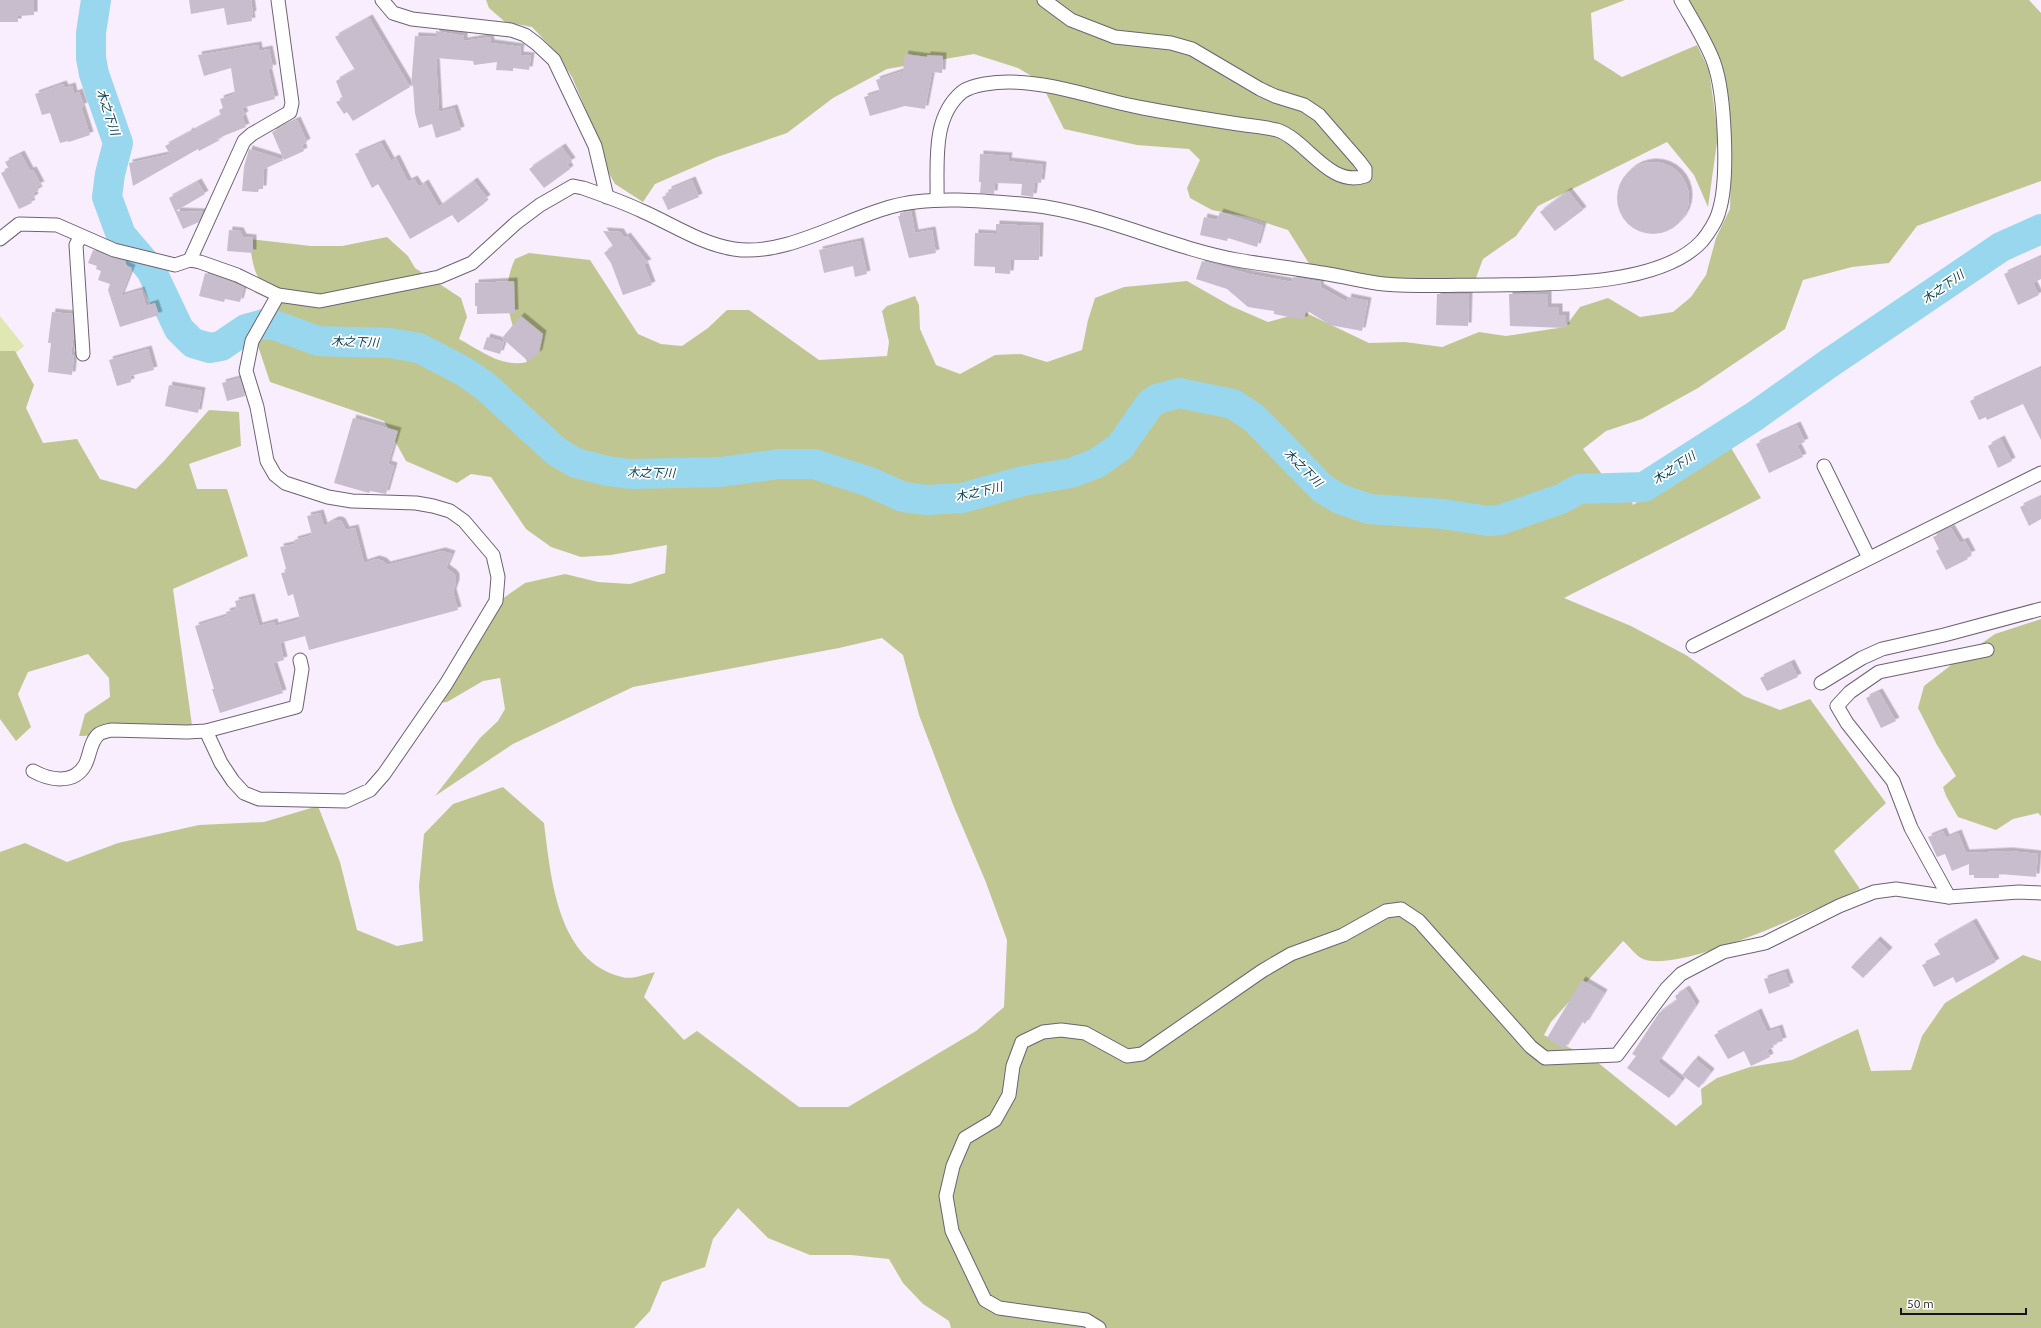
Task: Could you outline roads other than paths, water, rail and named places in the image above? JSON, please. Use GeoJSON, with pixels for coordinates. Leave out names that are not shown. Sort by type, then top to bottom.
{"type":"FeatureCollection","features":[{"type":"Feature","properties":{"kind":"street"},"geometry":{"type":"LineString","coordinates":[[190,260],[244,141],[252,134],[290,112],[292,103],[278,0]]}},
{"type":"Feature","properties":{"kind":"street"},"geometry":{"type":"LineString","coordinates":[[382,0],[393,13],[412,19],[511,30],[525,35],[537,44],[554,60],[586,124],[595,146],[607,197]]}},
{"type":"Feature","properties":{"kind":"street"},"geometry":{"type":"LineString","coordinates":[[937,200],[938,150],[942,123],[950,105],[964,91],[981,85],[1009,82],[1045,85],[1141,108],[1278,130],[1303,147],[1326,167],[1340,175],[1359,178],[1365,176],[1365,169],[1359,161],[1319,115],[1304,105],[1275,96],[1260,89],[1192,49],[1171,43],[1115,37],[1071,20],[1044,0]]}},
{"type":"Feature","properties":{"kind":"street"},"geometry":{"type":"LineString","coordinates":[[0,239],[19,224],[57,225],[114,250],[175,266],[190,260],[237,275],[276,298],[320,301],[438,277],[472,263],[516,223],[562,192],[574,186],[641,210],[711,244],[735,250],[761,251],[808,238],[887,208],[908,202],[937,200],[1018,204],[1058,208],[1194,250],[1234,260],[1382,284],[1430,286],[1563,285],[1592,282],[1653,269],[1679,259],[1702,242],[1719,214],[1724,190],[1722,98],[1719,81],[1713,62],[1681,0]]}},
{"type":"Feature","properties":{"kind":"street"},"geometry":{"type":"LineString","coordinates":[[82,236],[76,245],[83,354]]}},
{"type":"Feature","properties":{"kind":"street"},"geometry":{"type":"LineString","coordinates":[[206,731],[221,763],[233,781],[244,793],[259,799],[346,801],[370,790],[384,774],[446,684],[478,634],[496,600],[498,577],[493,555],[464,521],[450,511],[416,503],[352,500],[328,497],[285,483],[275,475],[267,461],[257,407],[246,370],[252,341],[276,298]]}},
{"type":"Feature","properties":{"kind":"street"},"geometry":{"type":"LineString","coordinates":[[1824,466],[1869,558]]}},
{"type":"Feature","properties":{"kind":"street"},"geometry":{"type":"LineString","coordinates":[[1693,646],[2041,473]]}},
{"type":"Feature","properties":{"kind":"street"},"geometry":{"type":"LineString","coordinates":[[1821,683],[1862,658],[1882,649],[1944,636],[2041,609]]}},
{"type":"Feature","properties":{"kind":"street"},"geometry":{"type":"LineString","coordinates":[[1949,897],[1911,828],[1893,781],[1847,723],[1837,706],[1850,692],[1879,672],[1987,650]]}},
{"type":"Feature","properties":{"kind":"street"},"geometry":{"type":"LineString","coordinates":[[33,771],[45,778],[64,779],[77,774],[85,766],[94,741],[99,734],[111,730],[206,731],[296,707],[302,669],[300,660]]}},
{"type":"Feature","properties":{"kind":"street"},"geometry":{"type":"LineString","coordinates":[[1099,1328],[1086,1320],[999,1308],[985,1300],[952,1231],[946,1196],[953,1166],[965,1138],[995,1120],[1009,1095],[1013,1066],[1022,1042],[1043,1032],[1061,1030],[1085,1033],[1127,1056],[1142,1054],[1256,976],[1291,954],[1343,935],[1386,911],[1400,909],[1419,921],[1531,1047],[1546,1058],[1617,1054],[1667,988],[1681,974],[1723,952],[1765,944],[1839,906],[1874,892],[1896,889],[1949,897],[2018,892],[2041,893]]}},
{"type":"Feature","properties":{"kind":"waterway","name":"木之下川"},"geometry":{"type":"LineString","coordinates":[[96,0],[91,33],[91,58],[94,74],[118,143],[110,174],[107,197],[121,235],[151,270],[179,329],[193,343],[210,348],[221,346],[246,329],[264,324],[277,326],[318,341],[390,343],[419,348],[465,372],[485,386],[557,452],[576,463],[607,471],[630,474],[720,472],[779,464],[814,464],[870,482],[903,497],[927,500],[962,498],[1023,481],[1071,473],[1097,463],[1120,447],[1150,404],[1157,399],[1179,393],[1233,404],[1254,418],[1323,489],[1340,499],[1369,509],[1443,514],[1488,521],[1500,520],[1561,499],[1579,489],[1644,487],[1755,416],[1828,364],[2001,247],[2041,229]]}}]}
